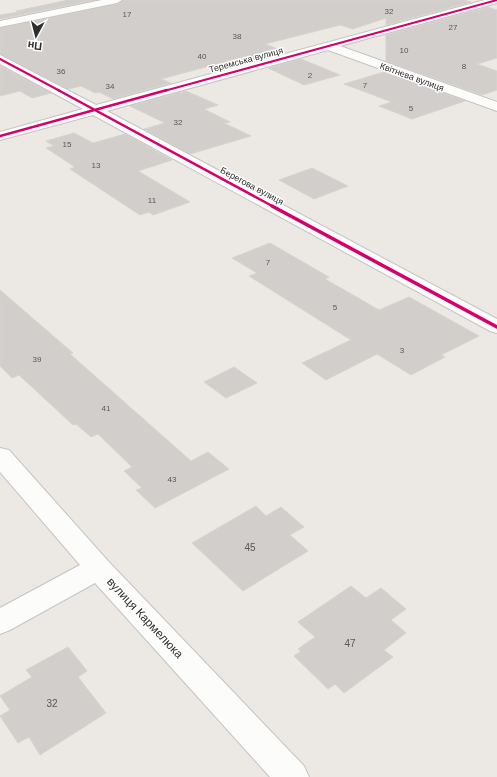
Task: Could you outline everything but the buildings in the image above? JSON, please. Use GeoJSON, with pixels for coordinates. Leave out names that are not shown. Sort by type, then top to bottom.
{"type":"FeatureCollection","features":[{"type":"Feature","properties":{"kind":"street"},"geometry":{"type":"LineString","coordinates":[[0,24],[117,0]]}},
{"type":"Feature","properties":{"kind":"street","name":"Теремська вулиця"},"geometry":{"type":"LineString","coordinates":[[0,136],[497,0]]}},
{"type":"Feature","properties":{"kind":"street","name":"Квітнева вулиця"},"geometry":{"type":"LineString","coordinates":[[328,46],[497,107]]}},
{"type":"Feature","properties":{"kind":"street","name":"Берегова вулиця"},"geometry":{"type":"LineString","coordinates":[[0,58],[497,327]]}},
{"type":"Feature","properties":{"kind":"street","name":"вулиця Кармелюка"},"geometry":{"type":"LineString","coordinates":[[0,456],[98,568],[292,777]]}},
{"type":"Feature","properties":{"kind":"street"},"geometry":{"type":"LineString","coordinates":[[0,622],[98,568]]}},
{"type":"Feature","properties":{"kind":"cycle path"},"geometry":{"type":"LineString","coordinates":[[0,136],[497,0]]}},
{"type":"Feature","properties":{"kind":"cycle path"},"geometry":{"type":"LineString","coordinates":[[0,59],[497,327]]}}]}
